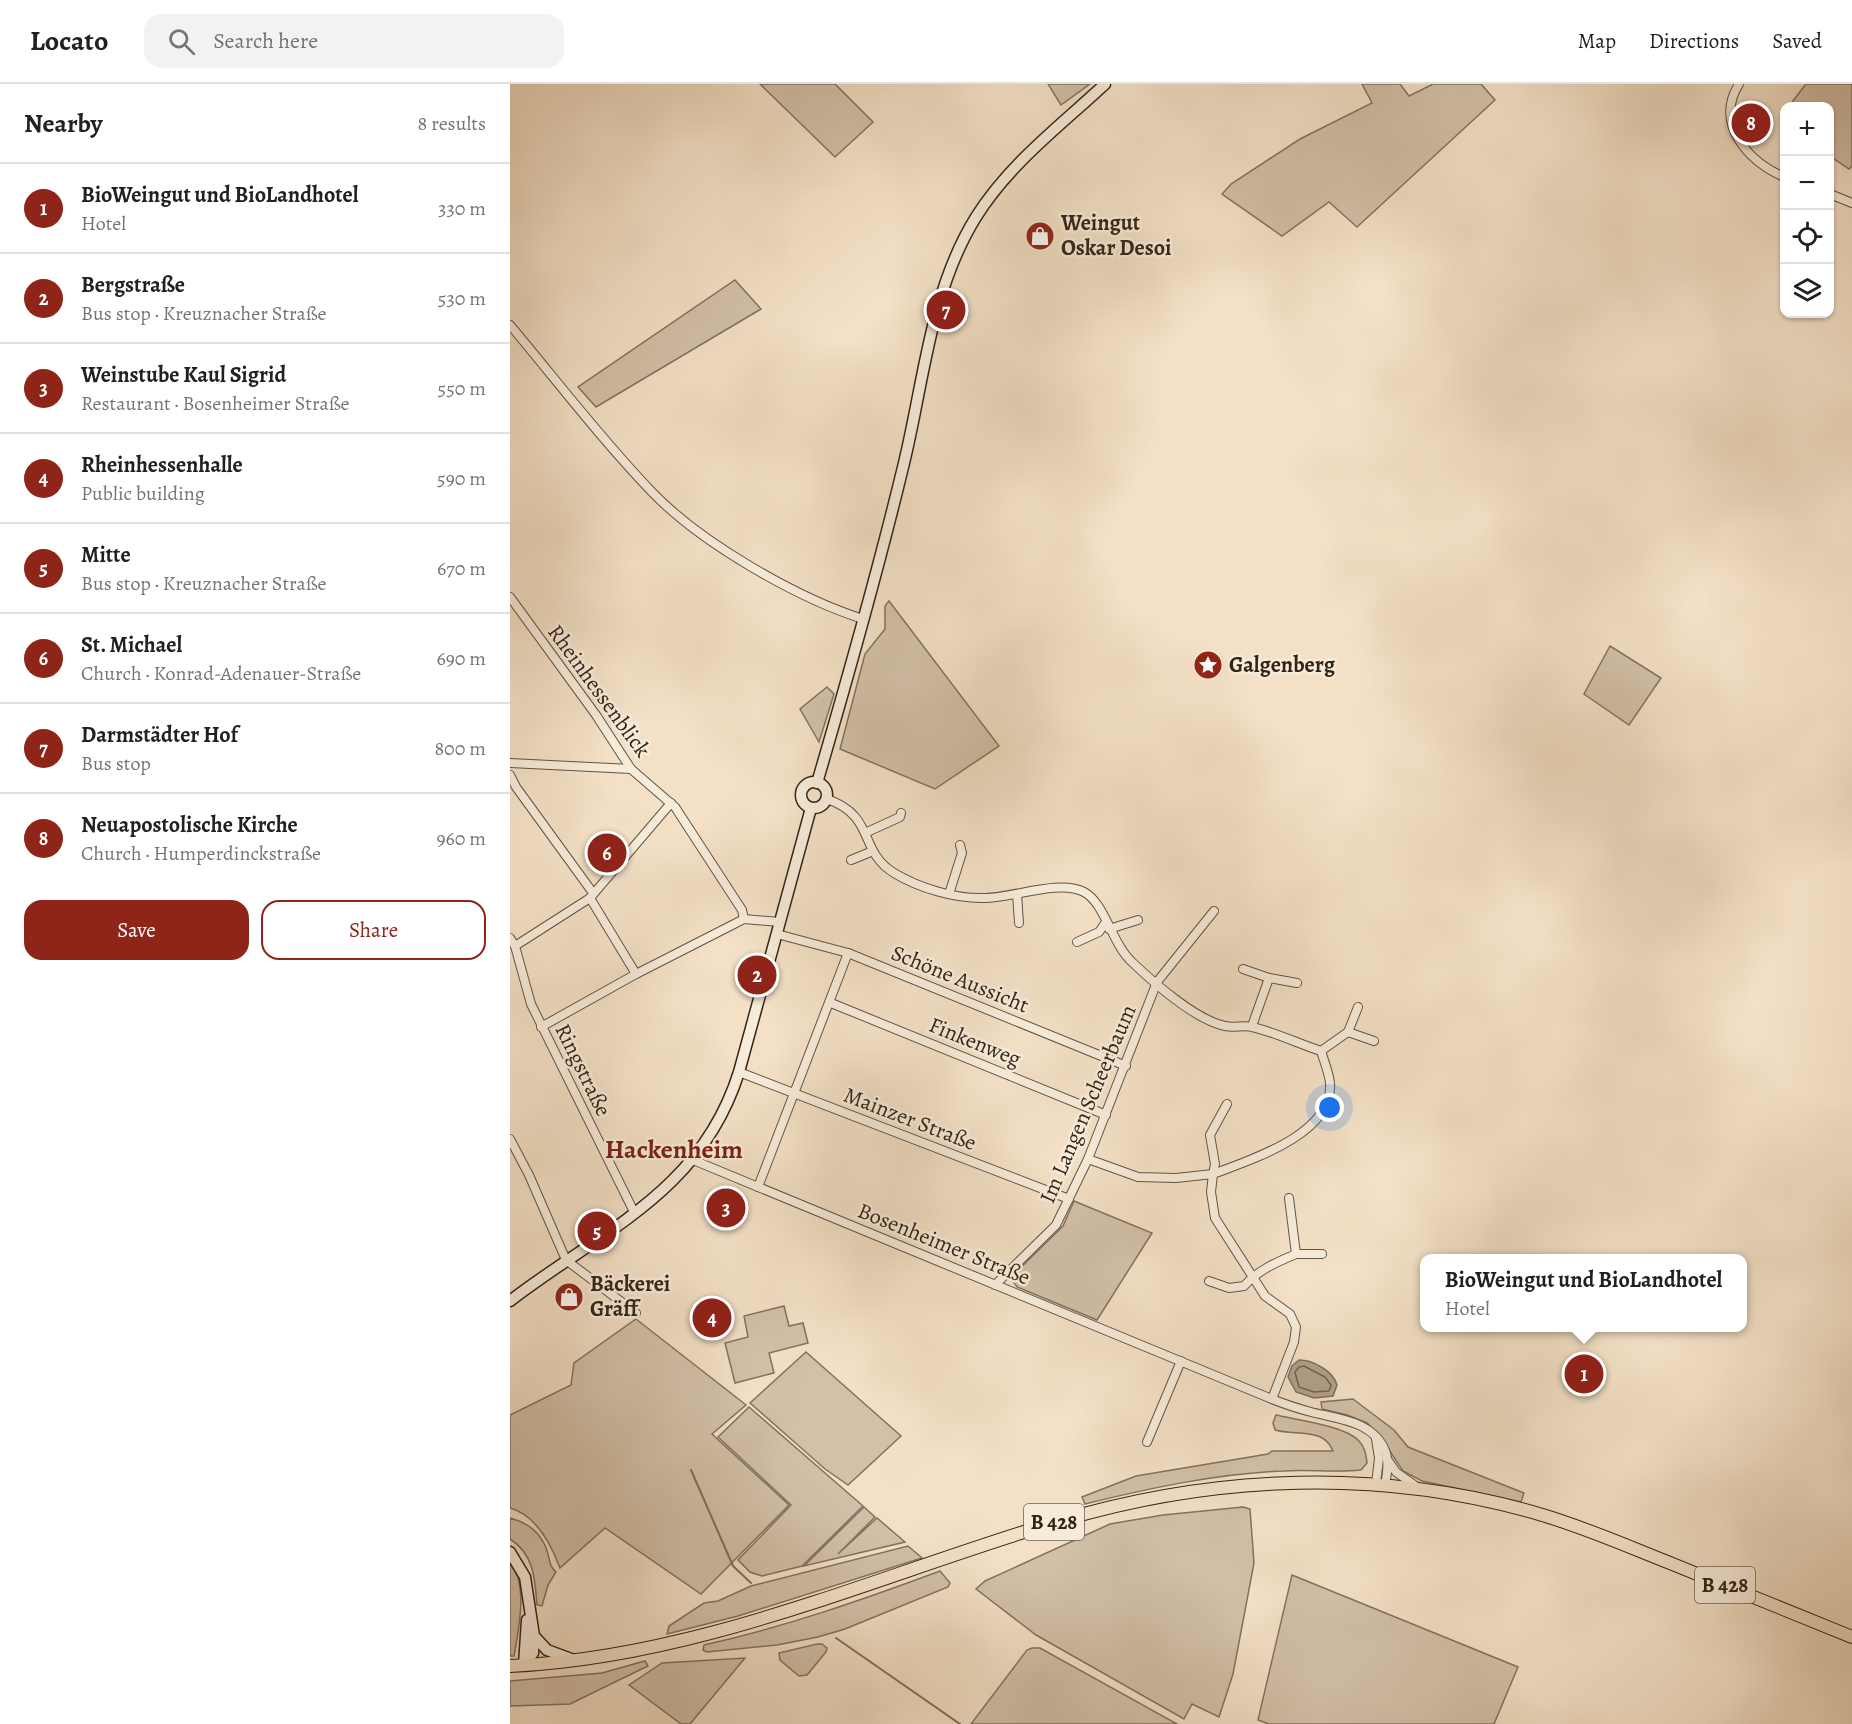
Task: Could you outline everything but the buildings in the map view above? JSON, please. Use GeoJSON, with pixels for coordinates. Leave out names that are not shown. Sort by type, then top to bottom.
{"type":"FeatureCollection","features":[{"type":"Feature","properties":{"kind":"main road"},"geometry":{"type":"LineString","coordinates":[[817,783],[906,454],[937,307],[956,254],[982,208],[1010,173],[1105,84]]}},
{"type":"Feature","properties":{"kind":"main road"},"geometry":{"type":"LineString","coordinates":[[817,783],[825,788],[827,799],[822,806],[811,808],[804,803],[802,791],[808,784],[817,783]]}},
{"type":"Feature","properties":{"kind":"main road"},"geometry":{"type":"LineString","coordinates":[[510,1301],[664,1191],[693,1160],[719,1121],[739,1072],[811,808]]}},
{"type":"Feature","properties":{"kind":"main road","name":"B 428"},"geometry":{"type":"LineString","coordinates":[[510,1666],[628,1652],[734,1627],[1090,1512],[1185,1491],[1287,1482],[1381,1485],[1420,1489],[1501,1504],[1580,1527],[1852,1637]]}},
{"type":"Feature","properties":{"kind":"main road"},"geometry":{"type":"LineString","coordinates":[[510,1552],[525,1577],[534,1636],[533,1653],[524,1665]]}},
{"type":"Feature","properties":{"kind":"main road"},"geometry":{"type":"LineString","coordinates":[[524,1665],[528,1607]]}},
{"type":"Feature","properties":{"kind":"main road"},"geometry":{"type":"LineString","coordinates":[[534,1636],[547,1650],[574,1660]]}},
{"type":"Feature","properties":{"kind":"street"},"geometry":{"type":"LineString","coordinates":[[1739,84],[1730,101],[1731,122],[1739,141],[1754,160],[1780,174]]}},
{"type":"Feature","properties":{"kind":"street"},"geometry":{"type":"LineString","coordinates":[[1834,196],[1852,203]]}},
{"type":"Feature","properties":{"kind":"street"},"geometry":{"type":"LineString","coordinates":[[510,325],[640,478],[688,524],[740,558],[798,591],[837,611],[863,619]]}},
{"type":"Feature","properties":{"kind":"street","name":"Rheinhessenblick"},"geometry":{"type":"LineString","coordinates":[[510,597],[596,715],[631,769],[671,803],[742,910],[744,919]]}},
{"type":"Feature","properties":{"kind":"street"},"geometry":{"type":"LineString","coordinates":[[510,764],[631,769]]}},
{"type":"Feature","properties":{"kind":"street"},"geometry":{"type":"LineString","coordinates":[[510,775],[591,896],[636,974]]}},
{"type":"Feature","properties":{"kind":"street"},"geometry":{"type":"LineString","coordinates":[[827,799],[844,805],[852,811],[878,861],[894,873],[949,894],[985,898],[1054,888],[1082,891],[1093,898],[1116,944],[1131,962],[1181,1004],[1225,1026],[1252,1026],[1321,1051]]}},
{"type":"Feature","properties":{"kind":"street"},"geometry":{"type":"LineString","coordinates":[[512,942],[591,896],[671,803]]}},
{"type":"Feature","properties":{"kind":"street"},"geometry":{"type":"LineString","coordinates":[[865,833],[900,817],[901,813]]}},
{"type":"Feature","properties":{"kind":"street"},"geometry":{"type":"LineString","coordinates":[[949,894],[962,853],[960,845]]}},
{"type":"Feature","properties":{"kind":"street"},"geometry":{"type":"LineString","coordinates":[[851,860],[873,851]]}},
{"type":"Feature","properties":{"kind":"street"},"geometry":{"type":"LineString","coordinates":[[1017,894],[1019,923]]}},
{"type":"Feature","properties":{"kind":"street","name":"Im Langen Scheerbaum"},"geometry":{"type":"LineString","coordinates":[[994,1285],[1056,1224],[1088,1159],[1157,982],[1214,911]]}},
{"type":"Feature","properties":{"kind":"street"},"geometry":{"type":"LineString","coordinates":[[541,1027],[636,974],[744,919],[780,922]]}},
{"type":"Feature","properties":{"kind":"street"},"geometry":{"type":"LineString","coordinates":[[1077,942],[1107,926],[1138,920]]}},
{"type":"Feature","properties":{"kind":"street","name":"Schöne Aussicht"},"geometry":{"type":"LineString","coordinates":[[777,934],[848,953],[1126,1066]]}},
{"type":"Feature","properties":{"kind":"street","name":"Ringstraße"},"geometry":{"type":"LineString","coordinates":[[512,942],[531,1005],[634,1214]]}},
{"type":"Feature","properties":{"kind":"street"},"geometry":{"type":"LineString","coordinates":[[758,1188],[831,1003],[848,953]]}},
{"type":"Feature","properties":{"kind":"street"},"geometry":{"type":"LineString","coordinates":[[1243,969],[1269,978],[1297,983]]}},
{"type":"Feature","properties":{"kind":"street"},"geometry":{"type":"LineString","coordinates":[[1252,1026],[1269,978]]}},
{"type":"Feature","properties":{"kind":"street","name":"Finkenweg"},"geometry":{"type":"LineString","coordinates":[[831,1003],[1106,1115]]}},
{"type":"Feature","properties":{"kind":"street"},"geometry":{"type":"LineString","coordinates":[[1321,1051],[1348,1032],[1358,1007]]}},
{"type":"Feature","properties":{"kind":"street"},"geometry":{"type":"LineString","coordinates":[[1348,1032],[1374,1041]]}},
{"type":"Feature","properties":{"kind":"street"},"geometry":{"type":"LineString","coordinates":[[1088,1159],[1138,1177],[1176,1178],[1213,1174],[1292,1140],[1311,1124],[1325,1105],[1330,1084],[1321,1051]]}},
{"type":"Feature","properties":{"kind":"street","name":"Mainzer Straße"},"geometry":{"type":"LineString","coordinates":[[739,1072],[1069,1199]]}},
{"type":"Feature","properties":{"kind":"street"},"geometry":{"type":"LineString","coordinates":[[1227,1104],[1210,1135],[1215,1164],[1211,1192],[1215,1218],[1264,1296],[1290,1314],[1296,1327],[1294,1342],[1272,1399]]}},
{"type":"Feature","properties":{"kind":"street"},"geometry":{"type":"LineString","coordinates":[[510,1139],[529,1175],[566,1260],[636,1313]]}},
{"type":"Feature","properties":{"kind":"street","name":"Bosenheimer Straße"},"geometry":{"type":"LineString","coordinates":[[693,1160],[1272,1399],[1300,1409],[1352,1421],[1376,1439]]}},
{"type":"Feature","properties":{"kind":"street"},"geometry":{"type":"LineString","coordinates":[[1288,1198],[1296,1254]]}},
{"type":"Feature","properties":{"kind":"street"},"geometry":{"type":"LineString","coordinates":[[1209,1281],[1229,1288],[1244,1286],[1251,1278],[1275,1262],[1296,1254],[1322,1254]]}},
{"type":"Feature","properties":{"kind":"street"},"geometry":{"type":"LineString","coordinates":[[1147,1442],[1181,1361]]}},
{"type":"Feature","properties":{"kind":"street"},"geometry":{"type":"LineString","coordinates":[[1376,1439],[1383,1447],[1387,1459],[1396,1472],[1420,1489]]}},
{"type":"Feature","properties":{"kind":"street"},"geometry":{"type":"LineString","coordinates":[[1376,1439],[1381,1485]]}},
{"type":"Feature","properties":{"kind":"street"},"geometry":{"type":"LineString","coordinates":[[1381,1485],[1387,1459]]}},
{"type":"Feature","properties":{"kind":"shaded area"},"geometry":{"type":"Polygon","coordinates":[[[760,84],[835,84],[873,122],[835,157],[760,84]]]}},
{"type":"Feature","properties":{"kind":"shaded area"},"geometry":{"type":"Polygon","coordinates":[[[1048,84],[1090,84],[1061,105],[1048,84]]]}},
{"type":"Feature","properties":{"kind":"shaded area"},"geometry":{"type":"Polygon","coordinates":[[[1362,84],[1400,84],[1409,96],[1433,84],[1481,84],[1495,100],[1357,227],[1329,202],[1282,236],[1222,194],[1231,184],[1300,139],[1372,103],[1362,84]]]}},
{"type":"Feature","properties":{"kind":"shaded area"},"geometry":{"type":"Polygon","coordinates":[[[1806,84],[1852,84],[1852,166],[1849,169],[1834,159],[1834,102],[1792,102],[1806,84]]]}},
{"type":"Feature","properties":{"kind":"shaded area"},"geometry":{"type":"Polygon","coordinates":[[[735,280],[761,309],[596,407],[578,387],[735,280]]]}},
{"type":"Feature","properties":{"kind":"shaded area"},"geometry":{"type":"Polygon","coordinates":[[[889,601],[999,746],[935,789],[840,749],[865,654],[885,629],[885,606],[889,601]]]}},
{"type":"Feature","properties":{"kind":"shaded area"},"geometry":{"type":"Polygon","coordinates":[[[1610,646],[1661,678],[1629,725],[1584,694],[1610,646]]]}},
{"type":"Feature","properties":{"kind":"shaded area"},"geometry":{"type":"Polygon","coordinates":[[[827,687],[834,694],[819,742],[800,709],[827,687]]]}},
{"type":"Feature","properties":{"kind":"shaded area"},"geometry":{"type":"Polygon","coordinates":[[[1074,1201],[1152,1233],[1097,1320],[1017,1287],[1012,1280],[1013,1275],[1063,1226],[1074,1201]]]}},
{"type":"Feature","properties":{"kind":"shaded area"},"geometry":{"type":"Polygon","coordinates":[[[784,1306],[789,1326],[803,1323],[808,1343],[769,1353],[774,1373],[735,1383],[725,1343],[748,1337],[744,1316],[784,1306]]]}},
{"type":"Feature","properties":{"kind":"shaded area"},"geometry":{"type":"Polygon","coordinates":[[[636,1319],[746,1405],[712,1434],[789,1505],[701,1594],[605,1528],[560,1568],[547,1540],[535,1524],[528,1517],[510,1508],[510,1415],[571,1385],[574,1363],[636,1319]]]}},
{"type":"Feature","properties":{"kind":"shaded area"},"geometry":{"type":"Polygon","coordinates":[[[806,1352],[901,1436],[848,1485],[825,1469],[750,1403],[806,1352]]]}},
{"type":"Feature","properties":{"kind":"shaded area"},"geometry":{"type":"Polygon","coordinates":[[[1353,1399],[1394,1430],[1408,1447],[1524,1493],[1521,1502],[1422,1481],[1403,1471],[1381,1438],[1367,1423],[1322,1409],[1321,1402],[1353,1399]]]}},
{"type":"Feature","properties":{"kind":"shaded area"},"geometry":{"type":"Polygon","coordinates":[[[749,1407],[863,1506],[802,1566],[762,1576],[750,1572],[738,1560],[791,1505],[718,1437],[749,1407]]]}},
{"type":"Feature","properties":{"kind":"shaded area"},"geometry":{"type":"Polygon","coordinates":[[[1276,1415],[1344,1431],[1363,1446],[1367,1463],[1361,1470],[1283,1471],[1208,1479],[1158,1487],[1085,1504],[1082,1497],[1136,1476],[1268,1454],[1272,1451],[1333,1451],[1329,1443],[1316,1435],[1275,1430],[1273,1423],[1276,1415]]]}},
{"type":"Feature","properties":{"kind":"shaded area"},"geometry":{"type":"Polygon","coordinates":[[[864,1507],[875,1517],[838,1554],[877,1518],[905,1542],[804,1566],[864,1507]]]}},
{"type":"Feature","properties":{"kind":"shaded area"},"geometry":{"type":"Polygon","coordinates":[[[1243,1507],[1250,1509],[1254,1563],[1233,1674],[1219,1717],[1192,1704],[1184,1719],[1036,1635],[976,1589],[985,1581],[1110,1524],[1163,1515],[1243,1507]]]}},
{"type":"Feature","properties":{"kind":"shaded area"},"geometry":{"type":"Polygon","coordinates":[[[510,1518],[523,1523],[539,1536],[546,1547],[551,1566],[556,1572],[548,1585],[542,1606],[537,1605],[534,1577],[529,1560],[518,1545],[510,1539],[510,1518]]]}},
{"type":"Feature","properties":{"kind":"shaded area"},"geometry":{"type":"Polygon","coordinates":[[[908,1546],[922,1558],[738,1616],[667,1634],[669,1626],[704,1603],[718,1601],[751,1586],[908,1546]]]}},
{"type":"Feature","properties":{"kind":"shaded area"},"geometry":{"type":"Polygon","coordinates":[[[510,1564],[516,1572],[521,1595],[520,1621],[514,1656],[510,1656],[510,1564]]]}},
{"type":"Feature","properties":{"kind":"shaded area"},"geometry":{"type":"Polygon","coordinates":[[[940,1571],[950,1583],[948,1587],[845,1629],[777,1645],[707,1652],[703,1650],[704,1645],[823,1612],[940,1571]]]}},
{"type":"Feature","properties":{"kind":"shaded area"},"geometry":{"type":"Polygon","coordinates":[[[1292,1575],[1518,1667],[1494,1724],[1269,1724],[1258,1720],[1292,1575]]]}},
{"type":"Feature","properties":{"kind":"shaded area"},"geometry":{"type":"Polygon","coordinates":[[[822,1644],[827,1648],[826,1652],[807,1675],[799,1676],[780,1660],[779,1653],[822,1644]]]}},
{"type":"Feature","properties":{"kind":"shaded area"},"geometry":{"type":"Polygon","coordinates":[[[1040,1648],[1177,1724],[971,1724],[1027,1650],[1040,1648]]]}},
{"type":"Feature","properties":{"kind":"shaded area"},"geometry":{"type":"Polygon","coordinates":[[[745,1658],[690,1724],[681,1724],[629,1685],[662,1663],[745,1658]]]}},
{"type":"Feature","properties":{"kind":"shaded area"},"geometry":{"type":"Polygon","coordinates":[[[645,1661],[648,1666],[570,1704],[510,1706],[510,1681],[602,1673],[645,1661]]]}},
{"type":"Feature","properties":{"kind":"water"},"geometry":{"type":"Polygon","coordinates":[[[1299,1360],[1316,1364],[1331,1375],[1337,1385],[1333,1396],[1314,1398],[1296,1392],[1288,1377],[1292,1366],[1299,1360]]]}},
{"type":"Feature","properties":{"kind":"waterway"},"geometry":{"type":"LineString","coordinates":[[691,1470],[733,1566],[751,1583]]}},
{"type":"Feature","properties":{"kind":"waterway"},"geometry":{"type":"LineString","coordinates":[[836,1638],[960,1724]]}},
{"type":"Feature","properties":{"kind":"place","name":"Neuapostolische Kirche"},"geometry":{"type":"Point","coordinates":[1751,123]}},
{"type":"Feature","properties":{"kind":"place","name":"Weingut Oskar Desoi"},"geometry":{"type":"Point","coordinates":[1040,236]}},
{"type":"Feature","properties":{"kind":"place","name":"Darmstädter Hof"},"geometry":{"type":"Point","coordinates":[946,310]}},
{"type":"Feature","properties":{"kind":"place","name":"Galgenberg"},"geometry":{"type":"Point","coordinates":[1208,665]}},
{"type":"Feature","properties":{"kind":"place","name":"St. Michael"},"geometry":{"type":"Point","coordinates":[607,853]}},
{"type":"Feature","properties":{"kind":"place","name":"Bergstraße"},"geometry":{"type":"Point","coordinates":[757,975]}},
{"type":"Feature","properties":{"kind":"place","name":"Weinstube Kaul Sigrid"},"geometry":{"type":"Point","coordinates":[726,1208]}},
{"type":"Feature","properties":{"kind":"place","name":"Mitte"},"geometry":{"type":"Point","coordinates":[597,1231]}},
{"type":"Feature","properties":{"kind":"place","name":"Bäckerei Gräff"},"geometry":{"type":"Point","coordinates":[569,1297]}},
{"type":"Feature","properties":{"kind":"place","name":"Rheinhessenhalle"},"geometry":{"type":"Point","coordinates":[712,1318]}},
{"type":"Feature","properties":{"kind":"place","name":"BioWeingut und BioLandhotel"},"geometry":{"type":"Point","coordinates":[1584,1374]}},
{"type":"Feature","properties":{"kind":"district","name":"Hackenheim"},"geometry":{"type":"Point","coordinates":[674,1149]}}]}
